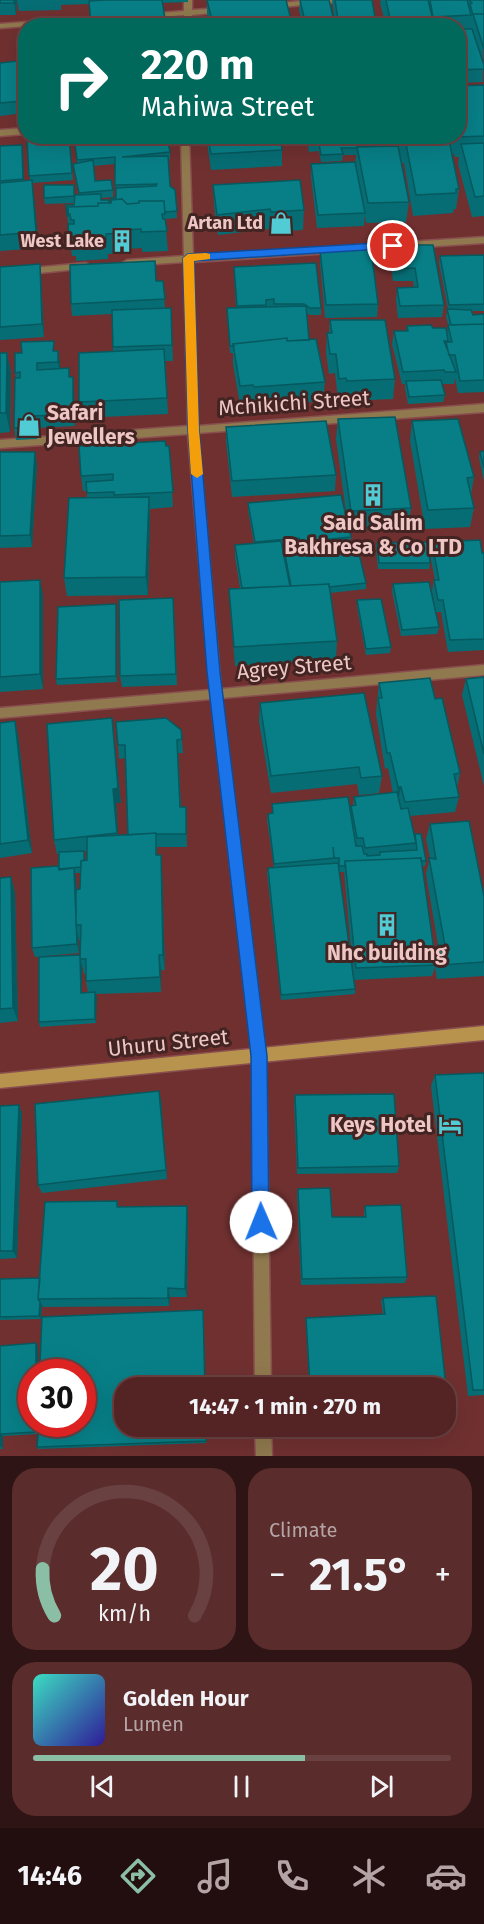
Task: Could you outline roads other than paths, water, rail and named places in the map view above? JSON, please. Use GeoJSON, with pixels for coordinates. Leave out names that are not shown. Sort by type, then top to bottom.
{"type":"FeatureCollection","features":[{"type":"Feature","properties":{"kind":"main road","name":"Uhuru Street"},"geometry":{"type":"LineString","coordinates":[[0,1081],[484,1033]]}},
{"type":"Feature","properties":{"kind":"street"},"geometry":{"type":"LineString","coordinates":[[188,0],[188,18]]}},
{"type":"Feature","properties":{"kind":"street"},"geometry":{"type":"LineString","coordinates":[[258,7],[339,0]]}},
{"type":"Feature","properties":{"kind":"street"},"geometry":{"type":"LineString","coordinates":[[141,16],[234,9]]}},
{"type":"Feature","properties":{"kind":"street"},"geometry":{"type":"LineString","coordinates":[[0,26],[18,25]]}},
{"type":"Feature","properties":{"kind":"street"},"geometry":{"type":"LineString","coordinates":[[0,133],[18,132]]}},
{"type":"Feature","properties":{"kind":"street"},"geometry":{"type":"LineString","coordinates":[[185,144],[193,430],[216,694],[259,1056],[263,1377]]}},
{"type":"Feature","properties":{"kind":"street"},"geometry":{"type":"LineString","coordinates":[[118,264],[484,240]]}},
{"type":"Feature","properties":{"kind":"street"},"geometry":{"type":"LineString","coordinates":[[0,274],[94,266]]}},
{"type":"Feature","properties":{"kind":"street","name":"Mchikichi Street"},"geometry":{"type":"LineString","coordinates":[[0,444],[484,408]]}},
{"type":"Feature","properties":{"kind":"street","name":"Agrey Street"},"geometry":{"type":"LineString","coordinates":[[0,712],[484,670]]}},
{"type":"Feature","properties":{"kind":"street"},"geometry":{"type":"LineString","coordinates":[[263,1437],[264,1456]]}},
{"type":"Feature","properties":{"kind":"place","name":"Artan Ltd"},"geometry":{"type":"Point","coordinates":[281,223]}},
{"type":"Feature","properties":{"kind":"place","name":"West Lake"},"geometry":{"type":"Point","coordinates":[122,241]}},
{"type":"Feature","properties":{"kind":"place","name":"Safari Jewellers"},"geometry":{"type":"Point","coordinates":[29,425]}},
{"type":"Feature","properties":{"kind":"place","name":"Said Salim Bakhresa & Co LTD"},"geometry":{"type":"Point","coordinates":[373,495]}},
{"type":"Feature","properties":{"kind":"place","name":"Nhc building"},"geometry":{"type":"Point","coordinates":[387,925]}},
{"type":"Feature","properties":{"kind":"place","name":"Keys Hotel"},"geometry":{"type":"Point","coordinates":[450,1125]}}]}
